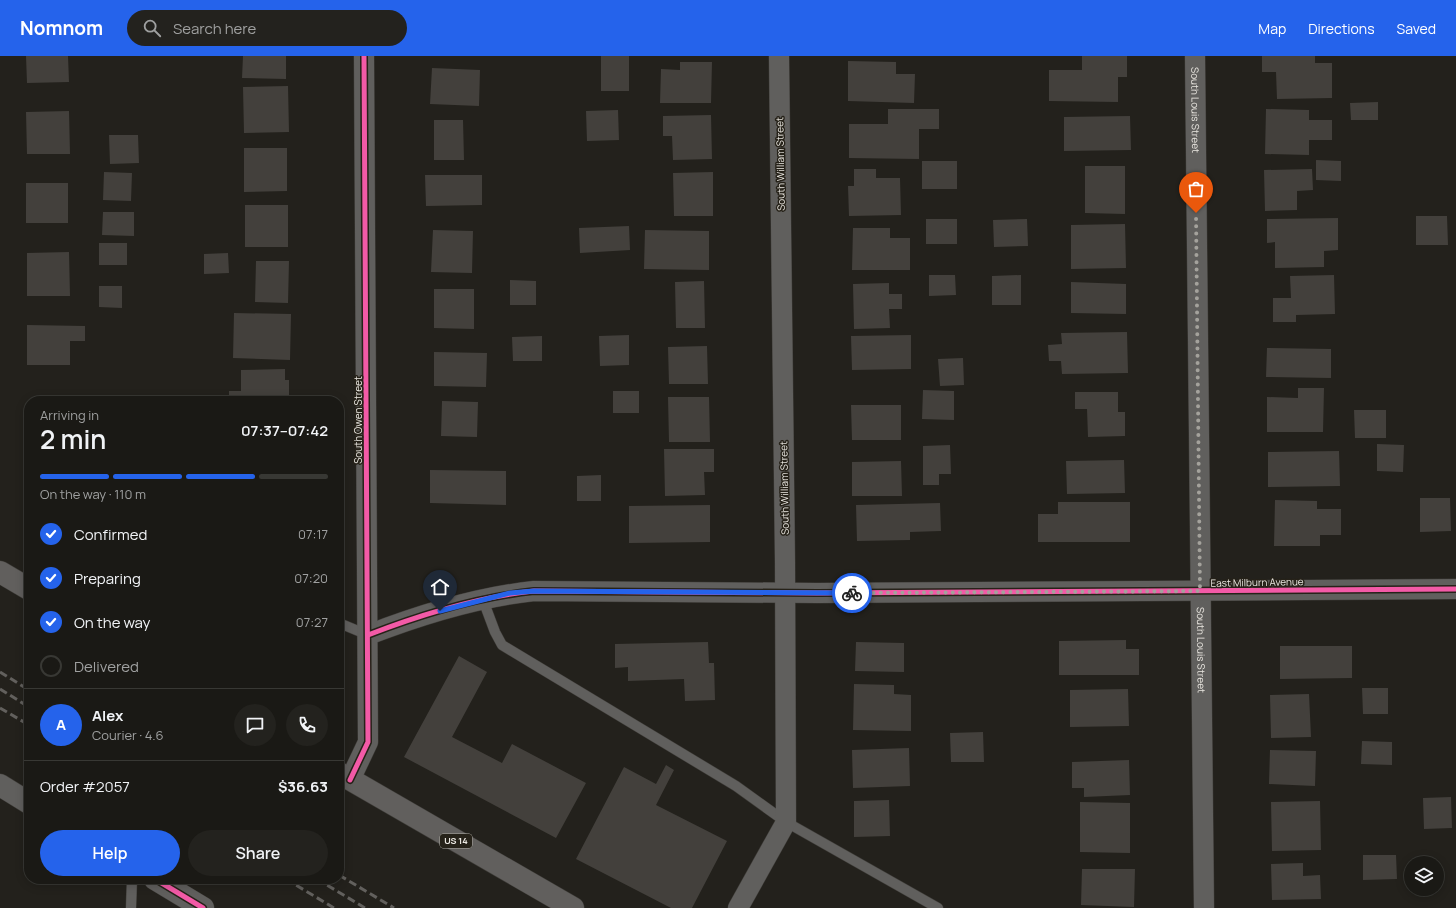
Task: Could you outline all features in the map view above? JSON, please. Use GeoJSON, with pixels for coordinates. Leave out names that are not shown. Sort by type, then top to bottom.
{"type":"FeatureCollection","features":[{"type":"Feature","properties":{"kind":"main road"},"geometry":{"type":"LineString","coordinates":[[0,572],[24,586]]}},
{"type":"Feature","properties":{"kind":"main road","name":"US 14"},"geometry":{"type":"LineString","coordinates":[[345,777],[572,908]]}},
{"type":"Feature","properties":{"kind":"street","name":"South Owen Street"},"geometry":{"type":"LineString","coordinates":[[345,777],[368,742],[364,56]]}},
{"type":"Feature","properties":{"kind":"street","name":"South William Street"},"geometry":{"type":"LineString","coordinates":[[738,908],[786,822],[786,593],[779,56]]}},
{"type":"Feature","properties":{"kind":"street","name":"South Louis Street"},"geometry":{"type":"LineString","coordinates":[[1195,56],[1204,908]]}},
{"type":"Feature","properties":{"kind":"street","name":"East Milburn Avenue"},"geometry":{"type":"LineString","coordinates":[[368,634],[410,619],[510,593],[534,591],[786,593],[1456,589]]}},
{"type":"Feature","properties":{"kind":"street"},"geometry":{"type":"LineString","coordinates":[[0,785],[24,799]]}},
{"type":"Feature","properties":{"kind":"street"},"geometry":{"type":"LineString","coordinates":[[161,884],[183,902],[203,908]]}},
{"type":"Feature","properties":{"kind":"lane"},"geometry":{"type":"LineString","coordinates":[[483,600],[495,632],[502,645],[736,786],[786,822],[938,908]]}},
{"type":"Feature","properties":{"kind":"lane"},"geometry":{"type":"LineString","coordinates":[[344,625],[368,634]]}},
{"type":"Feature","properties":{"kind":"lane"},"geometry":{"type":"LineString","coordinates":[[131,908],[132,884]]}},
{"type":"Feature","properties":{"kind":"building"},"geometry":{"type":"Polygon","coordinates":[[[26,56],[68,56],[69,82],[27,83],[26,56]]]}},
{"type":"Feature","properties":{"kind":"building"},"geometry":{"type":"Polygon","coordinates":[[[243,56],[286,56],[286,79],[242,78],[243,56]]]}},
{"type":"Feature","properties":{"kind":"building"},"geometry":{"type":"Polygon","coordinates":[[[601,56],[629,56],[629,91],[601,91],[601,56]]]}},
{"type":"Feature","properties":{"kind":"building"},"geometry":{"type":"Polygon","coordinates":[[[1082,56],[1127,56],[1127,77],[1118,77],[1118,102],[1049,101],[1049,70],[1082,70],[1082,56]]]}},
{"type":"Feature","properties":{"kind":"building"},"geometry":{"type":"Polygon","coordinates":[[[1262,56],[1315,56],[1315,63],[1332,63],[1332,98],[1277,99],[1276,72],[1262,72],[1262,56]]]}},
{"type":"Feature","properties":{"kind":"building"},"geometry":{"type":"Polygon","coordinates":[[[848,61],[896,62],[896,74],[915,74],[914,103],[848,101],[848,61]]]}},
{"type":"Feature","properties":{"kind":"building"},"geometry":{"type":"Polygon","coordinates":[[[680,62],[712,62],[711,103],[660,103],[661,69],[680,70],[680,62]]]}},
{"type":"Feature","properties":{"kind":"building"},"geometry":{"type":"Polygon","coordinates":[[[432,68],[480,70],[479,106],[430,104],[432,68]]]}},
{"type":"Feature","properties":{"kind":"building"},"geometry":{"type":"Polygon","coordinates":[[[288,86],[289,132],[244,133],[243,87],[288,86]]]}},
{"type":"Feature","properties":{"kind":"building"},"geometry":{"type":"Polygon","coordinates":[[[1378,102],[1378,120],[1351,120],[1350,103],[1378,102]]]}},
{"type":"Feature","properties":{"kind":"building"},"geometry":{"type":"Polygon","coordinates":[[[888,109],[939,109],[939,129],[919,129],[919,159],[849,158],[849,124],[888,124],[888,109]]]}},
{"type":"Feature","properties":{"kind":"building"},"geometry":{"type":"Polygon","coordinates":[[[1266,109],[1309,110],[1309,120],[1332,120],[1332,140],[1309,140],[1309,155],[1265,154],[1266,109]]]}},
{"type":"Feature","properties":{"kind":"building"},"geometry":{"type":"Polygon","coordinates":[[[618,110],[619,140],[587,141],[586,111],[618,110]]]}},
{"type":"Feature","properties":{"kind":"building"},"geometry":{"type":"Polygon","coordinates":[[[69,111],[70,154],[27,154],[26,112],[69,111]]]}},
{"type":"Feature","properties":{"kind":"building"},"geometry":{"type":"Polygon","coordinates":[[[711,115],[712,159],[673,160],[672,136],[663,136],[663,116],[711,115]]]}},
{"type":"Feature","properties":{"kind":"building"},"geometry":{"type":"Polygon","coordinates":[[[1130,116],[1131,150],[1064,151],[1064,117],[1130,116]]]}},
{"type":"Feature","properties":{"kind":"building"},"geometry":{"type":"Polygon","coordinates":[[[434,120],[463,120],[464,160],[434,160],[434,120]]]}},
{"type":"Feature","properties":{"kind":"building"},"geometry":{"type":"Polygon","coordinates":[[[109,135],[138,135],[139,163],[110,164],[109,135]]]}},
{"type":"Feature","properties":{"kind":"building"},"geometry":{"type":"Polygon","coordinates":[[[244,148],[287,148],[287,191],[244,192],[244,148]]]}},
{"type":"Feature","properties":{"kind":"building"},"geometry":{"type":"Polygon","coordinates":[[[1316,160],[1341,161],[1341,181],[1316,180],[1316,160]]]}},
{"type":"Feature","properties":{"kind":"building"},"geometry":{"type":"Polygon","coordinates":[[[922,161],[957,161],[957,189],[922,189],[922,161]]]}},
{"type":"Feature","properties":{"kind":"building"},"geometry":{"type":"Polygon","coordinates":[[[1085,166],[1125,166],[1125,214],[1085,213],[1085,166]]]}},
{"type":"Feature","properties":{"kind":"building"},"geometry":{"type":"Polygon","coordinates":[[[854,169],[876,169],[876,178],[900,178],[901,215],[849,216],[848,186],[854,186],[854,169]]]}},
{"type":"Feature","properties":{"kind":"building"},"geometry":{"type":"Polygon","coordinates":[[[1312,169],[1313,190],[1297,191],[1297,210],[1265,211],[1264,170],[1312,169]]]}},
{"type":"Feature","properties":{"kind":"building"},"geometry":{"type":"Polygon","coordinates":[[[104,172],[132,173],[131,201],[103,200],[104,172]]]}},
{"type":"Feature","properties":{"kind":"building"},"geometry":{"type":"Polygon","coordinates":[[[713,172],[713,216],[674,216],[673,173],[713,172]]]}},
{"type":"Feature","properties":{"kind":"building"},"geometry":{"type":"Polygon","coordinates":[[[425,175],[482,175],[482,205],[426,206],[425,175]]]}},
{"type":"Feature","properties":{"kind":"building"},"geometry":{"type":"Polygon","coordinates":[[[26,183],[68,183],[68,223],[26,223],[26,183]]]}},
{"type":"Feature","properties":{"kind":"building"},"geometry":{"type":"Polygon","coordinates":[[[245,205],[288,205],[288,247],[245,247],[245,205]]]}},
{"type":"Feature","properties":{"kind":"building"},"geometry":{"type":"Polygon","coordinates":[[[103,212],[134,212],[134,236],[102,235],[103,212]]]}},
{"type":"Feature","properties":{"kind":"building"},"geometry":{"type":"Polygon","coordinates":[[[1416,216],[1447,216],[1448,245],[1416,245],[1416,216]]]}},
{"type":"Feature","properties":{"kind":"building"},"geometry":{"type":"Polygon","coordinates":[[[1338,218],[1338,250],[1324,251],[1324,267],[1275,268],[1275,242],[1267,243],[1267,219],[1338,218]]]}},
{"type":"Feature","properties":{"kind":"building"},"geometry":{"type":"Polygon","coordinates":[[[926,219],[957,219],[957,244],[926,244],[926,219]]]}},
{"type":"Feature","properties":{"kind":"building"},"geometry":{"type":"Polygon","coordinates":[[[1027,219],[1028,246],[994,247],[993,220],[1027,219]]]}},
{"type":"Feature","properties":{"kind":"building"},"geometry":{"type":"Polygon","coordinates":[[[1125,224],[1126,268],[1071,269],[1071,225],[1125,224]]]}},
{"type":"Feature","properties":{"kind":"building"},"geometry":{"type":"Polygon","coordinates":[[[629,226],[630,250],[580,253],[579,228],[629,226]]]}},
{"type":"Feature","properties":{"kind":"building"},"geometry":{"type":"Polygon","coordinates":[[[853,228],[890,228],[890,238],[910,238],[910,270],[852,270],[853,228]]]}},
{"type":"Feature","properties":{"kind":"building"},"geometry":{"type":"Polygon","coordinates":[[[433,230],[473,231],[472,273],[431,272],[433,230]]]}},
{"type":"Feature","properties":{"kind":"building"},"geometry":{"type":"Polygon","coordinates":[[[645,230],[709,231],[709,270],[644,269],[645,230]]]}},
{"type":"Feature","properties":{"kind":"building"},"geometry":{"type":"Polygon","coordinates":[[[99,243],[127,243],[127,265],[99,265],[99,243]]]}},
{"type":"Feature","properties":{"kind":"building"},"geometry":{"type":"Polygon","coordinates":[[[69,252],[70,296],[27,296],[27,253],[69,252]]]}},
{"type":"Feature","properties":{"kind":"building"},"geometry":{"type":"Polygon","coordinates":[[[228,253],[229,273],[204,274],[204,254],[228,253]]]}},
{"type":"Feature","properties":{"kind":"building"},"geometry":{"type":"Polygon","coordinates":[[[256,261],[289,261],[288,303],[255,302],[256,261]]]}},
{"type":"Feature","properties":{"kind":"building"},"geometry":{"type":"Polygon","coordinates":[[[929,275],[955,275],[956,295],[929,296],[929,275]]]}},
{"type":"Feature","properties":{"kind":"building"},"geometry":{"type":"Polygon","coordinates":[[[1021,275],[1021,305],[992,305],[992,276],[1021,275]]]}},
{"type":"Feature","properties":{"kind":"building"},"geometry":{"type":"Polygon","coordinates":[[[1334,275],[1335,314],[1296,315],[1296,322],[1273,322],[1273,298],[1291,298],[1290,276],[1334,275]]]}},
{"type":"Feature","properties":{"kind":"building"},"geometry":{"type":"Polygon","coordinates":[[[510,280],[536,281],[536,305],[510,305],[510,280]]]}},
{"type":"Feature","properties":{"kind":"building"},"geometry":{"type":"Polygon","coordinates":[[[704,281],[705,328],[676,328],[675,282],[704,281]]]}},
{"type":"Feature","properties":{"kind":"building"},"geometry":{"type":"Polygon","coordinates":[[[1071,282],[1126,284],[1126,314],[1071,313],[1071,282]]]}},
{"type":"Feature","properties":{"kind":"building"},"geometry":{"type":"Polygon","coordinates":[[[889,283],[889,294],[902,294],[902,309],[889,309],[890,328],[854,329],[853,284],[889,283]]]}},
{"type":"Feature","properties":{"kind":"building"},"geometry":{"type":"Polygon","coordinates":[[[99,286],[122,286],[122,308],[99,307],[99,286]]]}},
{"type":"Feature","properties":{"kind":"building"},"geometry":{"type":"Polygon","coordinates":[[[434,289],[474,289],[474,329],[434,328],[434,289]]]}},
{"type":"Feature","properties":{"kind":"building"},"geometry":{"type":"Polygon","coordinates":[[[234,313],[291,314],[290,360],[233,358],[234,313]]]}},
{"type":"Feature","properties":{"kind":"building"},"geometry":{"type":"Polygon","coordinates":[[[27,325],[85,326],[85,341],[70,341],[70,365],[27,365],[27,325]]]}},
{"type":"Feature","properties":{"kind":"building"},"geometry":{"type":"Polygon","coordinates":[[[1127,332],[1128,373],[1062,374],[1061,361],[1049,361],[1048,345],[1062,344],[1061,333],[1127,332]]]}},
{"type":"Feature","properties":{"kind":"building"},"geometry":{"type":"Polygon","coordinates":[[[629,335],[629,365],[600,366],[599,336],[629,335]]]}},
{"type":"Feature","properties":{"kind":"building"},"geometry":{"type":"Polygon","coordinates":[[[911,335],[911,369],[852,370],[851,336],[911,335]]]}},
{"type":"Feature","properties":{"kind":"building"},"geometry":{"type":"Polygon","coordinates":[[[542,336],[542,361],[513,361],[512,337],[542,336]]]}},
{"type":"Feature","properties":{"kind":"building"},"geometry":{"type":"Polygon","coordinates":[[[707,346],[708,384],[669,384],[668,347],[707,346]]]}},
{"type":"Feature","properties":{"kind":"building"},"geometry":{"type":"Polygon","coordinates":[[[1267,348],[1331,349],[1331,378],[1266,377],[1267,348]]]}},
{"type":"Feature","properties":{"kind":"building"},"geometry":{"type":"Polygon","coordinates":[[[434,352],[487,353],[486,387],[434,386],[434,352]]]}},
{"type":"Feature","properties":{"kind":"building"},"geometry":{"type":"Polygon","coordinates":[[[963,358],[964,385],[940,386],[938,359],[963,358]]]}},
{"type":"Feature","properties":{"kind":"building"},"geometry":{"type":"Polygon","coordinates":[[[285,369],[285,380],[289,380],[289,396],[229,396],[229,391],[241,391],[241,370],[285,369]]]}},
{"type":"Feature","properties":{"kind":"building"},"geometry":{"type":"Polygon","coordinates":[[[1298,388],[1324,388],[1323,432],[1267,432],[1267,397],[1298,398],[1298,388]]]}},
{"type":"Feature","properties":{"kind":"building"},"geometry":{"type":"Polygon","coordinates":[[[923,390],[954,391],[954,420],[922,419],[923,390]]]}},
{"type":"Feature","properties":{"kind":"building"},"geometry":{"type":"Polygon","coordinates":[[[613,391],[639,391],[639,413],[613,413],[613,391]]]}},
{"type":"Feature","properties":{"kind":"building"},"geometry":{"type":"Polygon","coordinates":[[[1075,392],[1118,392],[1118,412],[1125,412],[1125,436],[1088,437],[1087,409],[1075,409],[1075,392]]]}},
{"type":"Feature","properties":{"kind":"building"},"geometry":{"type":"Polygon","coordinates":[[[668,397],[709,397],[710,442],[669,442],[668,397]]]}},
{"type":"Feature","properties":{"kind":"building"},"geometry":{"type":"Polygon","coordinates":[[[442,401],[478,402],[477,437],[441,436],[442,401]]]}},
{"type":"Feature","properties":{"kind":"building"},"geometry":{"type":"Polygon","coordinates":[[[851,405],[901,405],[901,440],[852,440],[851,405]]]}},
{"type":"Feature","properties":{"kind":"building"},"geometry":{"type":"Polygon","coordinates":[[[1354,410],[1386,410],[1386,438],[1355,438],[1354,410]]]}},
{"type":"Feature","properties":{"kind":"building"},"geometry":{"type":"Polygon","coordinates":[[[1377,444],[1404,445],[1403,472],[1377,471],[1377,444]]]}},
{"type":"Feature","properties":{"kind":"building"},"geometry":{"type":"Polygon","coordinates":[[[950,445],[951,474],[939,474],[939,485],[923,485],[923,446],[950,445]]]}},
{"type":"Feature","properties":{"kind":"building"},"geometry":{"type":"Polygon","coordinates":[[[664,449],[714,449],[714,472],[704,472],[705,495],[665,496],[664,449]]]}},
{"type":"Feature","properties":{"kind":"building"},"geometry":{"type":"Polygon","coordinates":[[[1339,451],[1340,486],[1268,487],[1268,452],[1339,451]]]}},
{"type":"Feature","properties":{"kind":"building"},"geometry":{"type":"Polygon","coordinates":[[[1124,460],[1125,493],[1067,494],[1066,461],[1124,460]]]}},
{"type":"Feature","properties":{"kind":"building"},"geometry":{"type":"Polygon","coordinates":[[[901,461],[902,496],[852,496],[852,462],[901,461]]]}},
{"type":"Feature","properties":{"kind":"building"},"geometry":{"type":"Polygon","coordinates":[[[430,470],[506,471],[506,505],[430,503],[430,470]]]}},
{"type":"Feature","properties":{"kind":"building"},"geometry":{"type":"Polygon","coordinates":[[[601,475],[601,501],[577,501],[577,476],[601,475]]]}},
{"type":"Feature","properties":{"kind":"building"},"geometry":{"type":"Polygon","coordinates":[[[1420,498],[1450,498],[1451,531],[1420,532],[1420,498]]]}},
{"type":"Feature","properties":{"kind":"building"},"geometry":{"type":"Polygon","coordinates":[[[1275,500],[1317,501],[1317,509],[1341,509],[1341,535],[1320,535],[1320,546],[1274,546],[1275,500]]]}},
{"type":"Feature","properties":{"kind":"building"},"geometry":{"type":"Polygon","coordinates":[[[1058,502],[1130,502],[1130,542],[1038,542],[1038,514],[1058,514],[1058,502]]]}},
{"type":"Feature","properties":{"kind":"building"},"geometry":{"type":"Polygon","coordinates":[[[940,503],[941,531],[910,532],[910,540],[857,541],[856,505],[940,503]]]}},
{"type":"Feature","properties":{"kind":"building"},"geometry":{"type":"Polygon","coordinates":[[[710,505],[710,542],[629,543],[629,506],[710,505]]]}},
{"type":"Feature","properties":{"kind":"building"},"geometry":{"type":"Polygon","coordinates":[[[1126,640],[1126,649],[1139,649],[1139,675],[1059,675],[1059,641],[1126,640]]]}},
{"type":"Feature","properties":{"kind":"building"},"geometry":{"type":"Polygon","coordinates":[[[708,642],[709,663],[714,663],[715,700],[685,701],[684,679],[628,681],[628,667],[615,668],[615,644],[708,642]]]}},
{"type":"Feature","properties":{"kind":"building"},"geometry":{"type":"Polygon","coordinates":[[[856,642],[904,643],[904,672],[855,671],[856,642]]]}},
{"type":"Feature","properties":{"kind":"building"},"geometry":{"type":"Polygon","coordinates":[[[1280,646],[1352,646],[1352,678],[1280,679],[1280,646]]]}},
{"type":"Feature","properties":{"kind":"building"},"geometry":{"type":"Polygon","coordinates":[[[459,656],[487,672],[452,737],[502,763],[512,744],[586,783],[556,838],[404,757],[459,656]]]}},
{"type":"Feature","properties":{"kind":"building"},"geometry":{"type":"Polygon","coordinates":[[[854,684],[894,685],[894,694],[911,695],[911,731],[853,730],[854,684]]]}},
{"type":"Feature","properties":{"kind":"building"},"geometry":{"type":"Polygon","coordinates":[[[1362,688],[1388,688],[1388,714],[1363,714],[1362,688]]]}},
{"type":"Feature","properties":{"kind":"building"},"geometry":{"type":"Polygon","coordinates":[[[1128,689],[1129,726],[1070,727],[1070,690],[1128,689]]]}},
{"type":"Feature","properties":{"kind":"building"},"geometry":{"type":"Polygon","coordinates":[[[1309,694],[1311,737],[1271,738],[1270,695],[1309,694]]]}},
{"type":"Feature","properties":{"kind":"building"},"geometry":{"type":"Polygon","coordinates":[[[983,732],[984,762],[951,762],[950,733],[983,732]]]}},
{"type":"Feature","properties":{"kind":"building"},"geometry":{"type":"Polygon","coordinates":[[[1362,741],[1392,742],[1392,765],[1361,764],[1362,741]]]}},
{"type":"Feature","properties":{"kind":"building"},"geometry":{"type":"Polygon","coordinates":[[[909,748],[910,786],[853,788],[852,750],[909,748]]]}},
{"type":"Feature","properties":{"kind":"building"},"geometry":{"type":"Polygon","coordinates":[[[1270,750],[1316,751],[1315,786],[1269,784],[1270,750]]]}},
{"type":"Feature","properties":{"kind":"building"},"geometry":{"type":"Polygon","coordinates":[[[1129,760],[1130,795],[1084,797],[1084,788],[1072,788],[1072,762],[1129,760]]]}},
{"type":"Feature","properties":{"kind":"building"},"geometry":{"type":"Polygon","coordinates":[[[666,765],[674,770],[656,805],[727,841],[692,908],[671,908],[576,859],[624,767],[656,784],[666,765]]]}},
{"type":"Feature","properties":{"kind":"building"},"geometry":{"type":"Polygon","coordinates":[[[1451,797],[1452,828],[1424,829],[1423,798],[1451,797]]]}},
{"type":"Feature","properties":{"kind":"building"},"geometry":{"type":"Polygon","coordinates":[[[889,800],[890,836],[854,837],[854,801],[889,800]]]}},
{"type":"Feature","properties":{"kind":"building"},"geometry":{"type":"Polygon","coordinates":[[[1320,801],[1321,850],[1272,851],[1271,802],[1320,801]]]}},
{"type":"Feature","properties":{"kind":"building"},"geometry":{"type":"Polygon","coordinates":[[[1080,802],[1130,803],[1130,853],[1080,852],[1080,802]]]}},
{"type":"Feature","properties":{"kind":"building"},"geometry":{"type":"Polygon","coordinates":[[[1363,855],[1396,855],[1397,879],[1363,880],[1363,855]]]}},
{"type":"Feature","properties":{"kind":"building"},"geometry":{"type":"Polygon","coordinates":[[[1303,863],[1303,876],[1320,875],[1321,899],[1272,900],[1271,864],[1303,863]]]}},
{"type":"Feature","properties":{"kind":"building"},"geometry":{"type":"Polygon","coordinates":[[[1082,869],[1135,869],[1134,907],[1081,905],[1082,869]]]}},
{"type":"Feature","properties":{"kind":"railway"},"geometry":{"type":"LineString","coordinates":[[0,672],[24,687]]}},
{"type":"Feature","properties":{"kind":"railway"},"geometry":{"type":"LineString","coordinates":[[0,689],[24,704]]}},
{"type":"Feature","properties":{"kind":"railway"},"geometry":{"type":"LineString","coordinates":[[0,708],[24,722]]}},
{"type":"Feature","properties":{"kind":"railway"},"geometry":{"type":"LineString","coordinates":[[344,878],[394,908]]}},
{"type":"Feature","properties":{"kind":"railway"},"geometry":{"type":"LineString","coordinates":[[294,884],[334,908]]}},
{"type":"Feature","properties":{"kind":"railway"},"geometry":{"type":"LineString","coordinates":[[325,884],[365,908]]}},
{"type":"Feature","properties":{"kind":"cycle path"},"geometry":{"type":"LineString","coordinates":[[350,780],[368,742],[364,56]]}},
{"type":"Feature","properties":{"kind":"cycle path"},"geometry":{"type":"LineString","coordinates":[[368,635],[450,607],[492,597],[534,591],[817,593],[1456,589]]}},
{"type":"Feature","properties":{"kind":"cycle path"},"geometry":{"type":"LineString","coordinates":[[163,884],[203,908]]}},
{"type":"Feature","properties":{"kind":"way so far"},"geometry":{"type":"LineString","coordinates":[[852,593],[1200,591],[1196,213]]}},
{"type":"Feature","properties":{"kind":"route"},"geometry":{"type":"LineString","coordinates":[[440,611],[510,593],[534,591],[852,593]]}}]}
